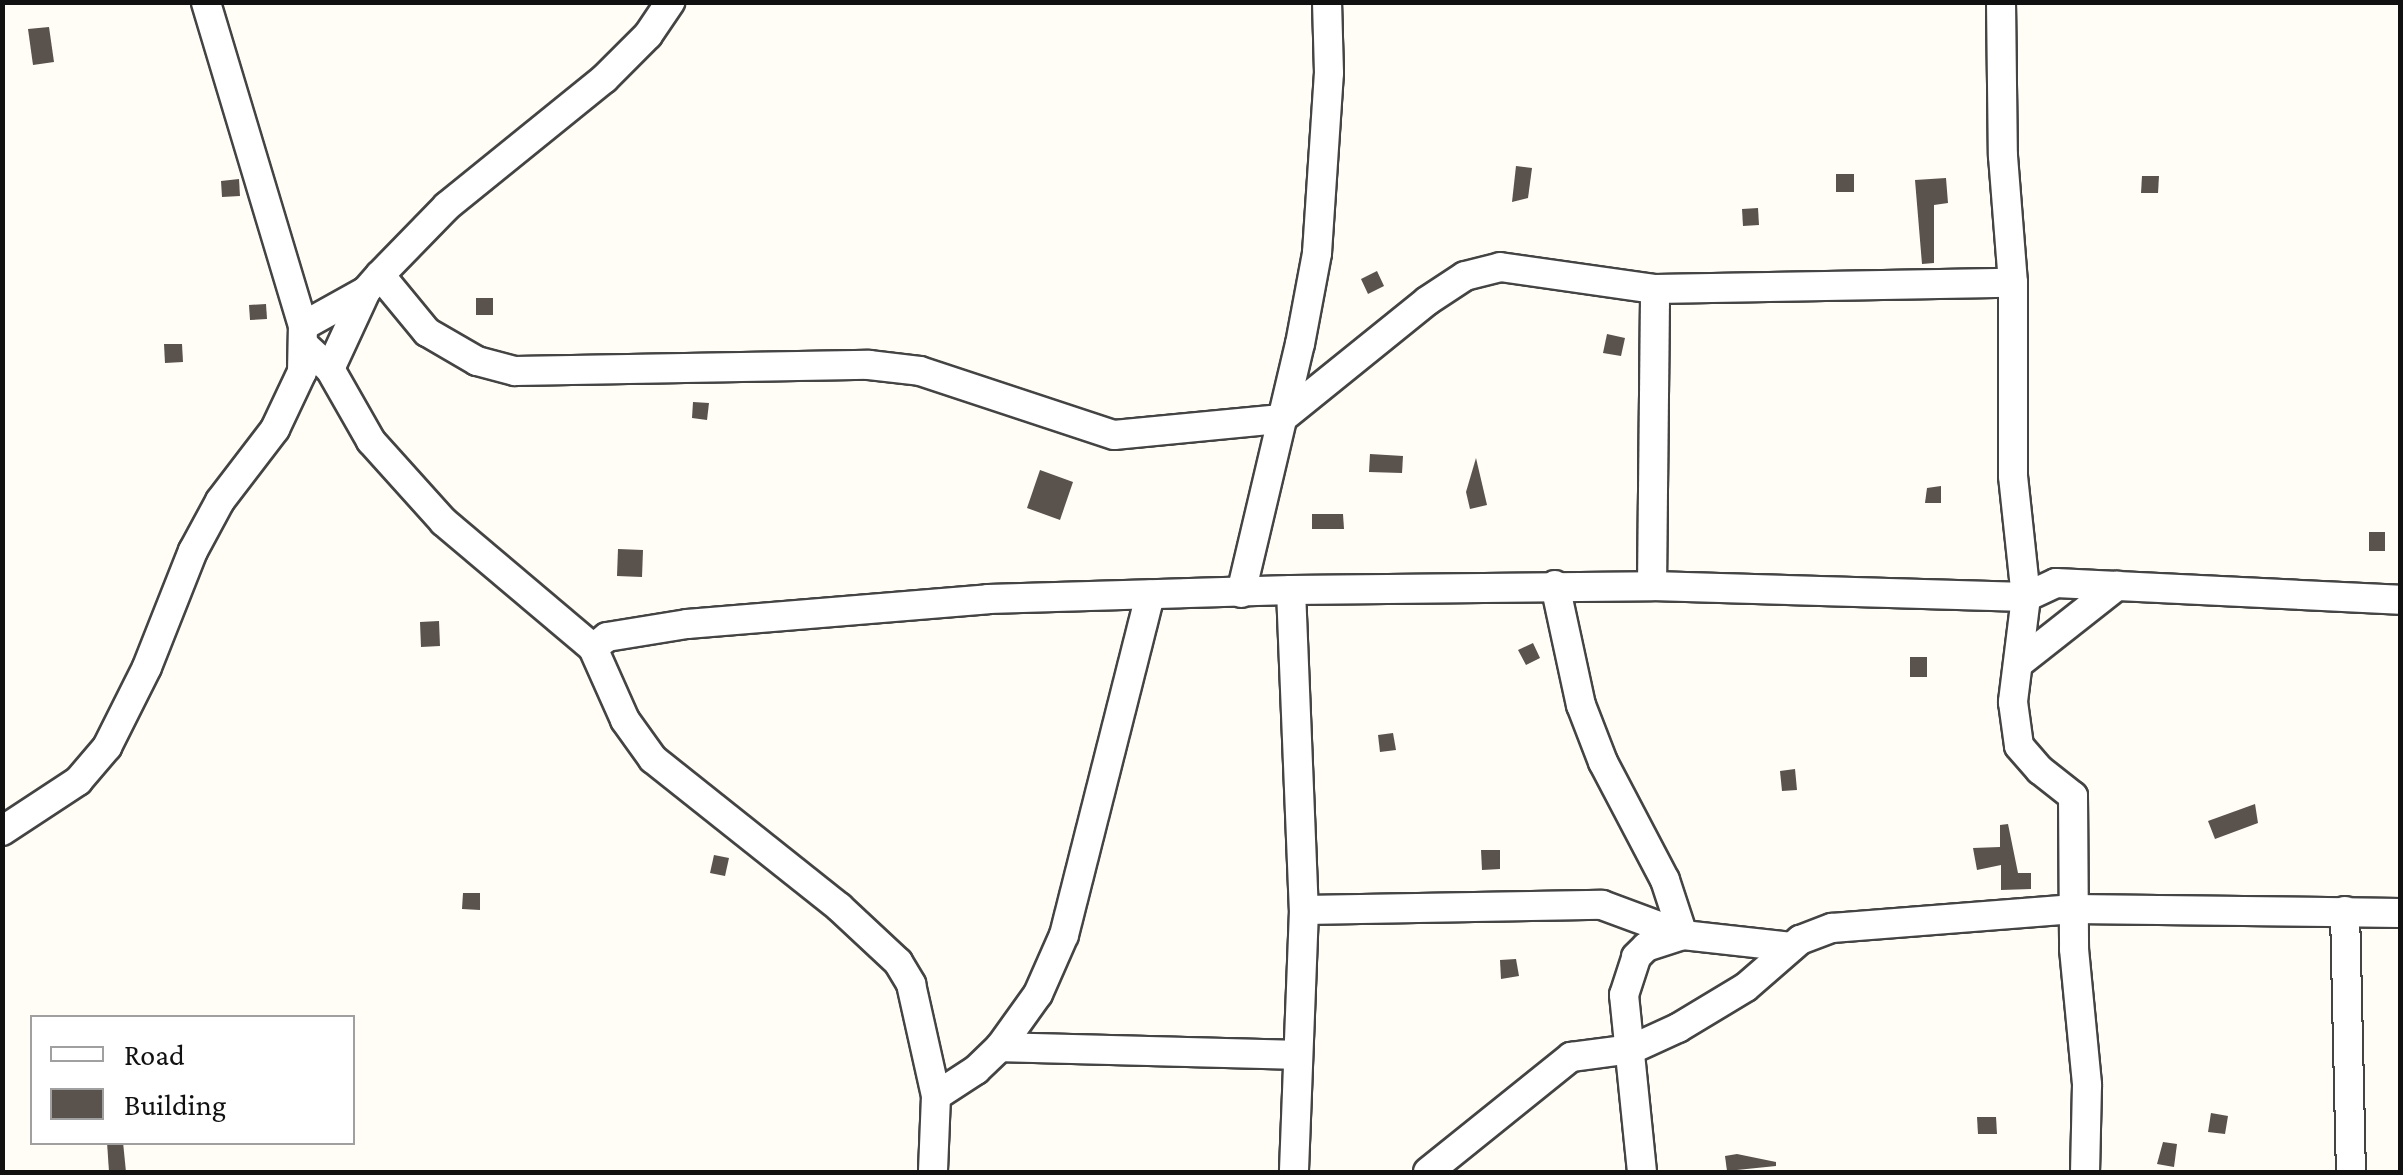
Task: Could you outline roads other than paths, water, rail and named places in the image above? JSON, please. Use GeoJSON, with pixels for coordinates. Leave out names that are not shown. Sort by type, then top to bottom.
{"type":"FeatureCollection","features":[{"type":"Feature","properties":{"kind":"street"},"geometry":{"type":"LineString","coordinates":[[2,830],[78,781],[107,747],[147,668],[193,550],[220,501],[287,409],[302,372],[303,335],[206,2]]}},
{"type":"Feature","properties":{"kind":"street"},"geometry":{"type":"LineString","coordinates":[[303,335],[373,282],[447,206],[604,79],[648,34],[670,2]]}},
{"type":"Feature","properties":{"kind":"street"},"geometry":{"type":"LineString","coordinates":[[1241,593],[1317,253],[1329,73],[1327,2]]}},
{"type":"Feature","properties":{"kind":"street"},"geometry":{"type":"LineString","coordinates":[[2000,2],[2003,156],[2013,282],[2013,476],[2026,597],[2013,702],[2019,746],[2040,770],[2073,796],[2074,909],[2087,1085],[2085,1172]]}},
{"type":"Feature","properties":{"kind":"street"},"geometry":{"type":"LineString","coordinates":[[373,282],[427,332],[477,362],[515,371],[869,365],[920,372],[1114,434],[1281,419],[1346,364],[1465,276],[1500,266],[1655,288],[2013,282]]}},
{"type":"Feature","properties":{"kind":"street"},"geometry":{"type":"LineString","coordinates":[[330,370],[373,282]]}},
{"type":"Feature","properties":{"kind":"street"},"geometry":{"type":"LineString","coordinates":[[1652,586],[1655,288]]}},
{"type":"Feature","properties":{"kind":"street"},"geometry":{"type":"LineString","coordinates":[[303,335],[330,370],[371,441],[444,522],[593,648],[625,720],[653,759],[839,907],[898,962],[911,984],[936,1096],[933,1172]]}},
{"type":"Feature","properties":{"kind":"street"},"geometry":{"type":"LineString","coordinates":[[593,648],[607,637],[687,624],[988,599],[1291,590],[1555,585],[2026,597],[2056,582],[2400,600]]}},
{"type":"Feature","properties":{"kind":"street"},"geometry":{"type":"LineString","coordinates":[[1555,585],[1581,705],[1603,762],[1665,880],[1683,935]]}},
{"type":"Feature","properties":{"kind":"street"},"geometry":{"type":"LineString","coordinates":[[2019,663],[2117,586]]}},
{"type":"Feature","properties":{"kind":"street"},"geometry":{"type":"LineString","coordinates":[[1291,590],[1304,910],[1294,1172]]}},
{"type":"Feature","properties":{"kind":"street"},"geometry":{"type":"LineString","coordinates":[[936,1096],[976,1070],[1000,1047],[1038,994],[1064,935],[1150,595]]}},
{"type":"Feature","properties":{"kind":"street"},"geometry":{"type":"LineString","coordinates":[[1304,910],[1602,906],[1683,935],[1791,947]]}},
{"type":"Feature","properties":{"kind":"street"},"geometry":{"type":"LineString","coordinates":[[1428,1172],[1571,1057],[1632,1050],[1746,987],[1791,947],[1832,928],[1870,922],[2074,909],[2400,913]]}},
{"type":"Feature","properties":{"kind":"street"},"geometry":{"type":"LineString","coordinates":[[2345,911],[2351,1172]]}},
{"type":"Feature","properties":{"kind":"street"},"geometry":{"type":"LineString","coordinates":[[1642,1172],[1624,995],[1636,956],[1646,947],[1683,935]]}},
{"type":"Feature","properties":{"kind":"street"},"geometry":{"type":"LineString","coordinates":[[1000,1047],[1297,1055]]}}]}
